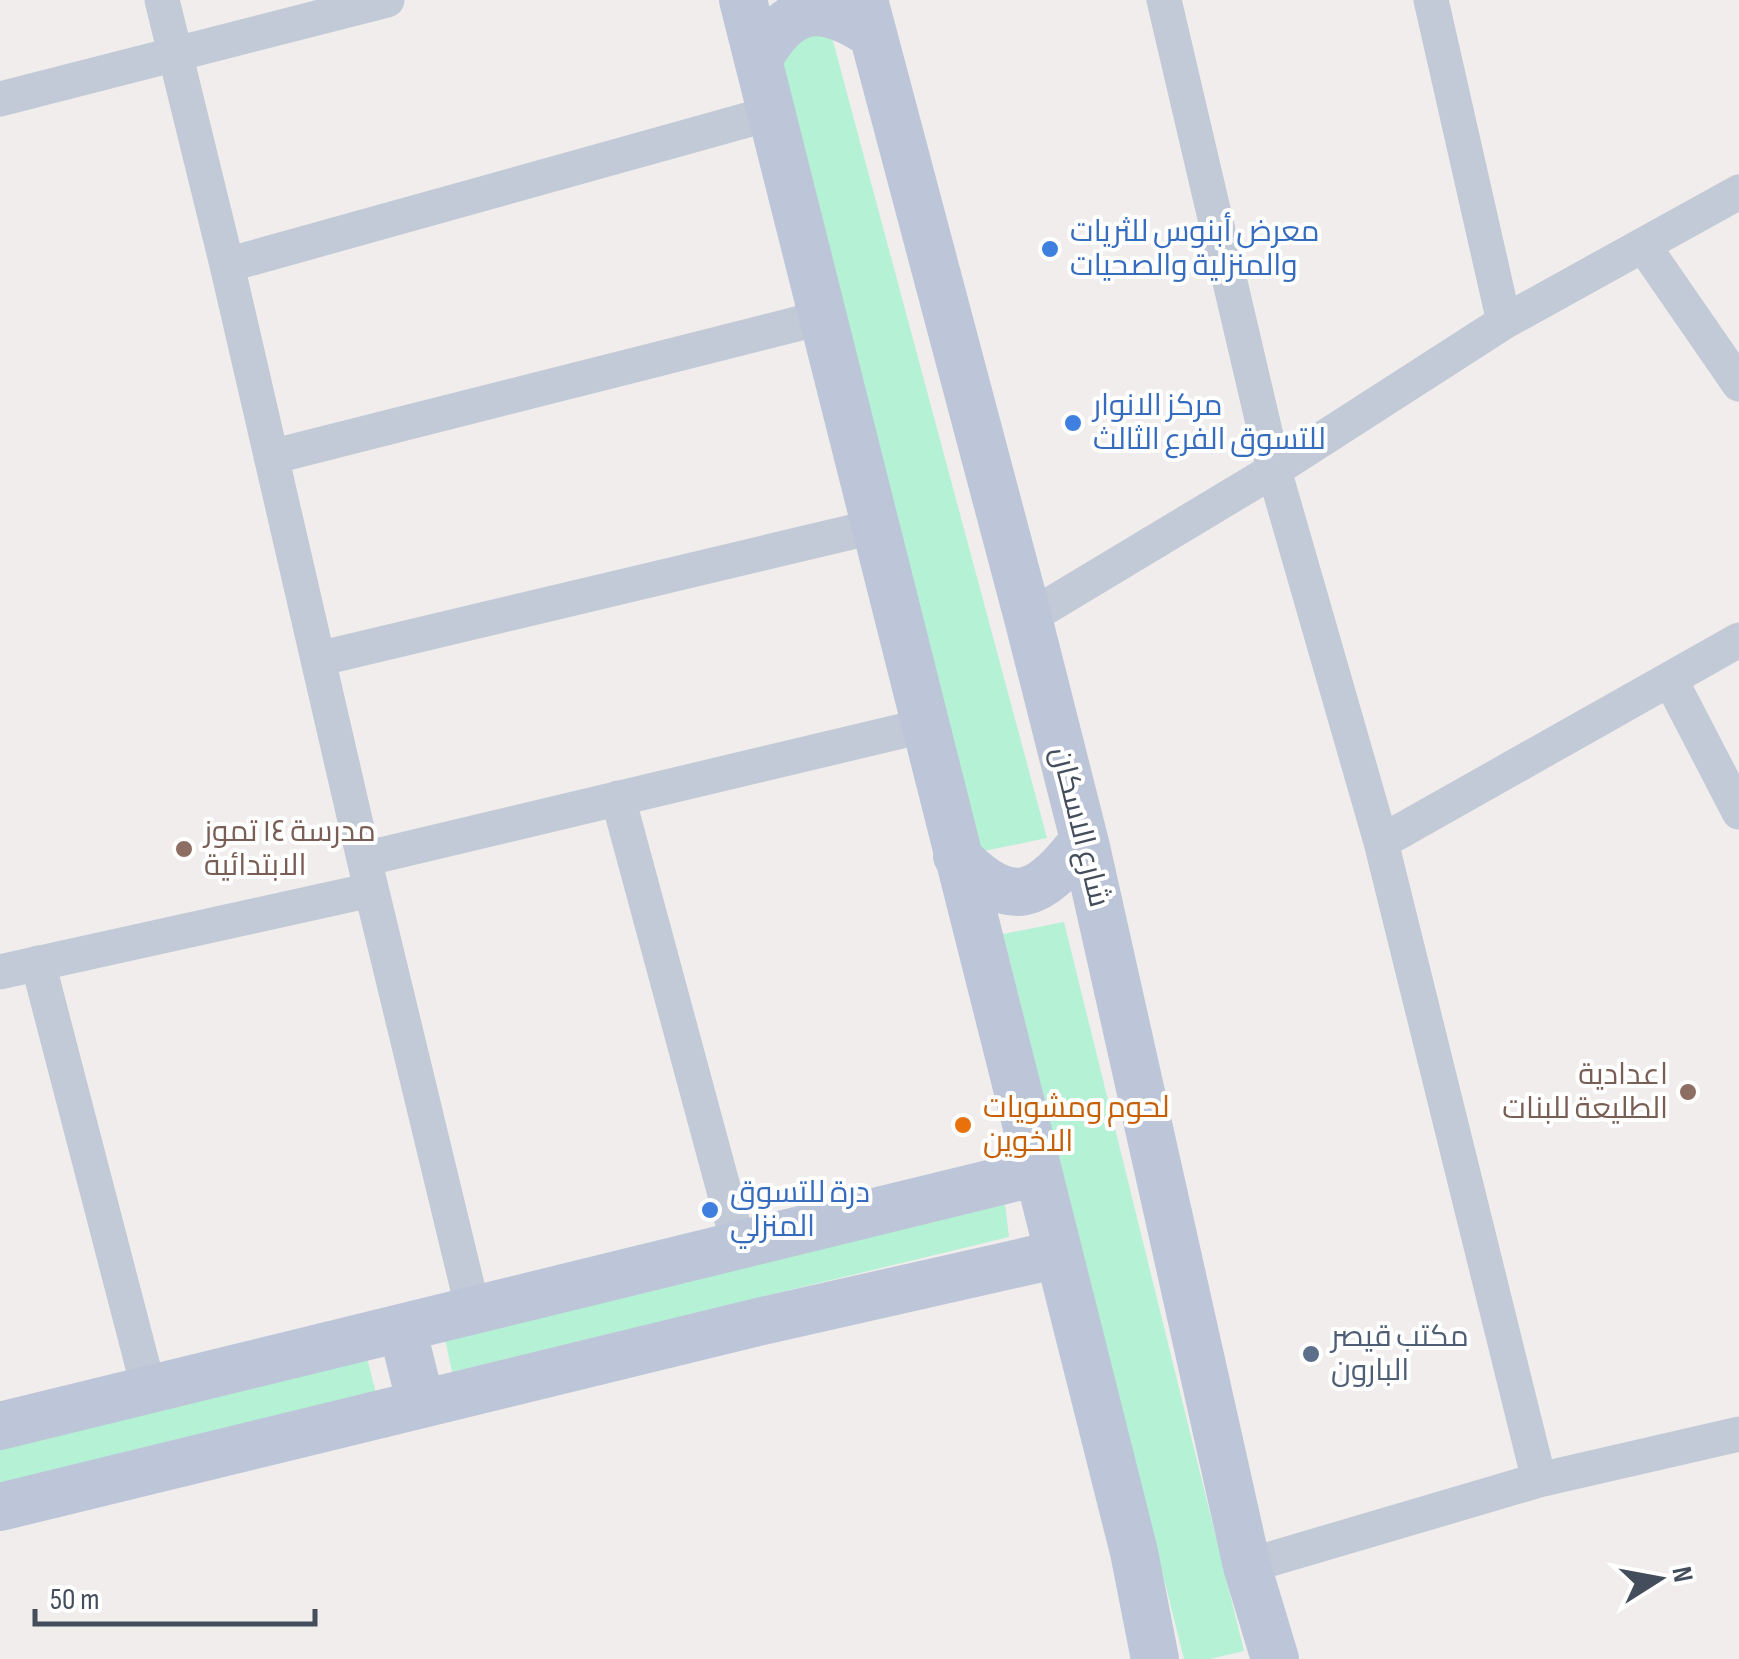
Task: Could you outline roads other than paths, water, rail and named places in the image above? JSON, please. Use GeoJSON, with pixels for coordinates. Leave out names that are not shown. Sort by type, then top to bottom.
{"type":"FeatureCollection","features":[{"type":"Feature","properties":{"kind":"main road"},"geometry":{"type":"LineString","coordinates":[[743,0],[1134,1552],[1155,1659]]}},
{"type":"Feature","properties":{"kind":"main road"},"geometry":{"type":"LineString","coordinates":[[758,60],[782,25],[812,9],[868,18]]}},
{"type":"Feature","properties":{"kind":"main road","name":"شارع الاسكان"},"geometry":{"type":"LineString","coordinates":[[868,18],[1084,840],[1247,1566],[1276,1659]]}},
{"type":"Feature","properties":{"kind":"main road"},"geometry":{"type":"LineString","coordinates":[[958,856],[992,887],[1018,892],[1050,880],[1084,840]]}},
{"type":"Feature","properties":{"kind":"main road"},"geometry":{"type":"LineString","coordinates":[[0,1426],[1038,1172]]}},
{"type":"Feature","properties":{"kind":"main road"},"geometry":{"type":"LineString","coordinates":[[0,1507],[758,1322],[1059,1254]]}},
{"type":"Feature","properties":{"kind":"main road"},"geometry":{"type":"LineString","coordinates":[[402,1328],[422,1404]]}},
{"type":"Feature","properties":{"kind":"street"},"geometry":{"type":"LineString","coordinates":[[162,0],[473,1310]]}},
{"type":"Feature","properties":{"kind":"street"},"geometry":{"type":"LineString","coordinates":[[0,99],[387,0]]}},
{"type":"Feature","properties":{"kind":"street"},"geometry":{"type":"LineString","coordinates":[[1164,0],[1274,470],[1381,842],[1539,1480]]}},
{"type":"Feature","properties":{"kind":"street"},"geometry":{"type":"LineString","coordinates":[[1431,0],[1504,322]]}},
{"type":"Feature","properties":{"kind":"street"},"geometry":{"type":"LineString","coordinates":[[227,265],[772,113]]}},
{"type":"Feature","properties":{"kind":"street"},"geometry":{"type":"LineString","coordinates":[[1028,618],[1274,470],[1504,322],[1739,192]]}},
{"type":"Feature","properties":{"kind":"street"},"geometry":{"type":"LineString","coordinates":[[1643,245],[1739,384]]}},
{"type":"Feature","properties":{"kind":"street"},"geometry":{"type":"LineString","coordinates":[[271,457],[824,317]]}},
{"type":"Feature","properties":{"kind":"street"},"geometry":{"type":"LineString","coordinates":[[318,658],[877,526]]}},
{"type":"Feature","properties":{"kind":"street"},"geometry":{"type":"LineString","coordinates":[[1381,842],[1739,640]]}},
{"type":"Feature","properties":{"kind":"street"},"geometry":{"type":"LineString","coordinates":[[1670,679],[1739,812]]}},
{"type":"Feature","properties":{"kind":"street"},"geometry":{"type":"LineString","coordinates":[[0,972],[367,874],[618,798],[927,725]]}},
{"type":"Feature","properties":{"kind":"street"},"geometry":{"type":"LineString","coordinates":[[618,798],[739,1246]]}},
{"type":"Feature","properties":{"kind":"street"},"geometry":{"type":"LineString","coordinates":[[38,963],[148,1390]]}},
{"type":"Feature","properties":{"kind":"street"},"geometry":{"type":"LineString","coordinates":[[1247,1566],[1539,1480],[1739,1434]]}},
{"type":"Feature","properties":{"kind":"place","name":"معرض أبنوس للثريات والمنزلية والصحيات"},"geometry":{"type":"Point","coordinates":[1050,249]}},
{"type":"Feature","properties":{"kind":"place","name":"مركز الانوار للتسوق الفرع الثالث"},"geometry":{"type":"Point","coordinates":[1073,423]}},
{"type":"Feature","properties":{"kind":"place","name":"مدرسة ١٤ تموز الابتدائية"},"geometry":{"type":"Point","coordinates":[184,849]}},
{"type":"Feature","properties":{"kind":"place","name":"اعدادية الطليعة للبنات"},"geometry":{"type":"Point","coordinates":[1688,1092]}},
{"type":"Feature","properties":{"kind":"place","name":"لحوم ومشويات الاخوين"},"geometry":{"type":"Point","coordinates":[963,1125]}},
{"type":"Feature","properties":{"kind":"place","name":"درة للتسوق المنزلي"},"geometry":{"type":"Point","coordinates":[710,1210]}},
{"type":"Feature","properties":{"kind":"place","name":"مكتب قيصر البارون"},"geometry":{"type":"Point","coordinates":[1311,1354]}}]}
